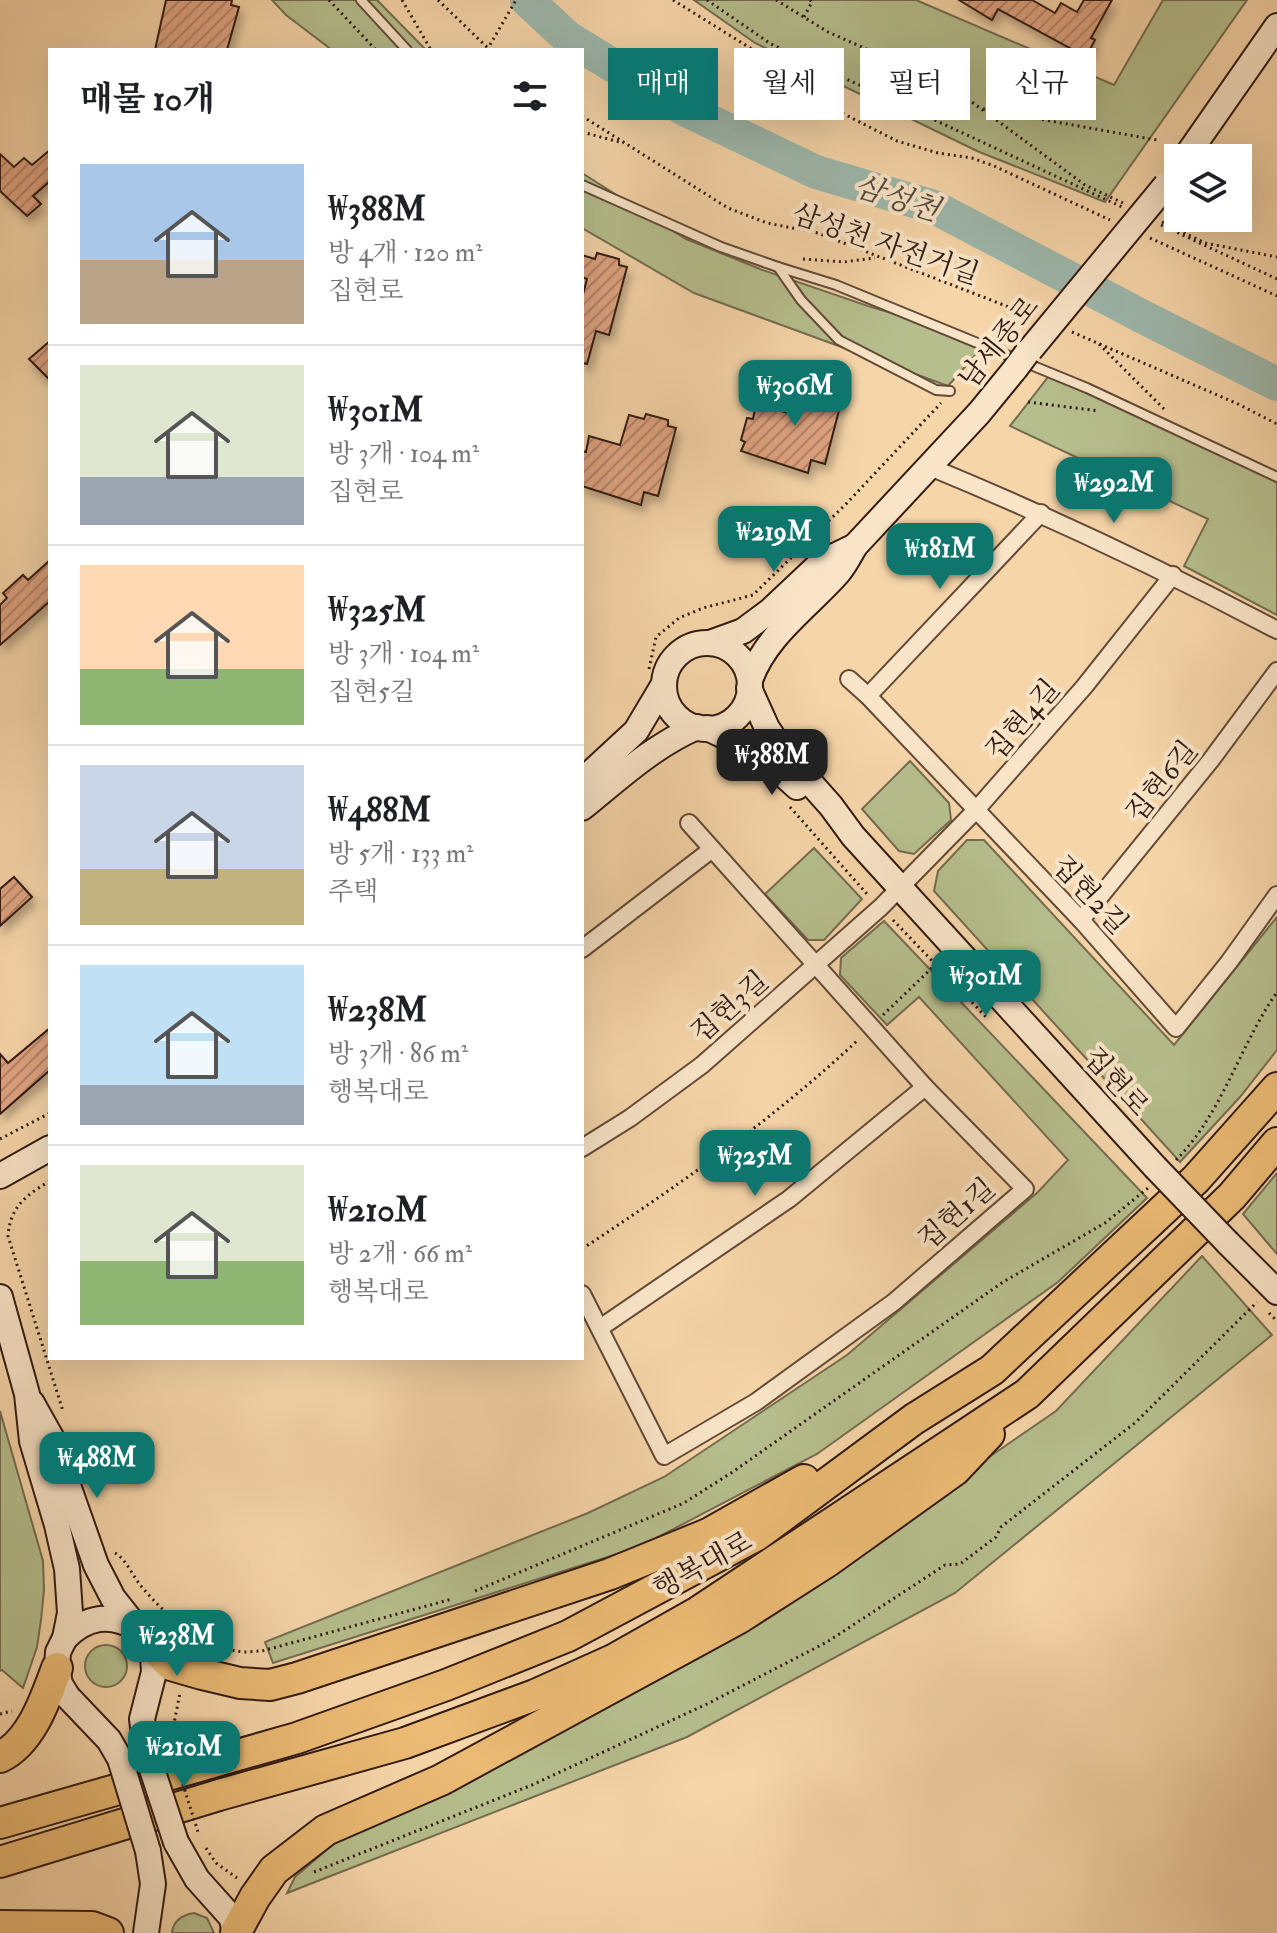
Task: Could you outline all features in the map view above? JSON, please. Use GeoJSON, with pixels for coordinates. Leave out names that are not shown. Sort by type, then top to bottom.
{"type":"FeatureCollection","features":[{"type":"Feature","properties":{"kind":"highway","name":"행복대로"},"geometry":{"type":"LineString","coordinates":[[0,1823],[297,1738],[446,1685],[568,1636],[757,1535],[914,1419],[992,1370],[1196,1179],[1277,1088]]}},
{"type":"Feature","properties":{"kind":"highway","name":"행복대로"},"geometry":{"type":"LineString","coordinates":[[0,1862],[233,1791],[405,1743],[535,1695],[613,1660],[698,1612],[1027,1394],[1232,1196],[1277,1143]]}},
{"type":"Feature","properties":{"kind":"highway"},"geometry":{"type":"LineString","coordinates":[[236,1932],[274,1870],[326,1830],[441,1780],[739,1618],[828,1561],[955,1470],[1027,1394]]}},
{"type":"Feature","properties":{"kind":"highway"},"geometry":{"type":"LineString","coordinates":[[142,1635],[171,1665],[202,1674],[240,1683],[270,1685],[297,1678],[610,1574],[708,1534],[914,1419]]}},
{"type":"Feature","properties":{"kind":"highway"},"geometry":{"type":"LineString","coordinates":[[0,1757],[9,1753],[39,1714],[57,1668]]}},
{"type":"Feature","properties":{"kind":"highway"},"geometry":{"type":"LineString","coordinates":[[0,1926],[92,1927],[108,1933]]}},
{"type":"Feature","properties":{"kind":"street"},"geometry":{"type":"LineString","coordinates":[[1195,144],[1277,26]]}},
{"type":"Feature","properties":{"kind":"street","name":"남세종로"},"geometry":{"type":"LineString","coordinates":[[750,684],[757,661],[775,637],[841,570],[855,546],[930,467],[1164,186]]}},
{"type":"Feature","properties":{"kind":"street"},"geometry":{"type":"LineString","coordinates":[[930,467],[1041,513],[1173,575],[1277,630]]}},
{"type":"Feature","properties":{"kind":"street"},"geometry":{"type":"LineString","coordinates":[[868,696],[1041,513]]}},
{"type":"Feature","properties":{"kind":"street","name":"남세종로"},"geometry":{"type":"LineString","coordinates":[[710,643],[743,631],[770,611],[822,562],[855,546]]}},
{"type":"Feature","properties":{"kind":"street","name":"집현4길"},"geometry":{"type":"LineString","coordinates":[[900,888],[976,810],[1084,687],[1173,575]]}},
{"type":"Feature","properties":{"kind":"street"},"geometry":{"type":"LineString","coordinates":[[584,779],[636,731],[655,683],[682,651],[696,644],[710,643],[724,646],[737,654],[745,666],[750,684],[744,708],[734,719],[672,738],[584,806]]}},
{"type":"Feature","properties":{"kind":"street","name":"집현6길"},"geometry":{"type":"LineString","coordinates":[[1081,920],[1211,760],[1277,671]]}},
{"type":"Feature","properties":{"kind":"street","name":"집현2길"},"geometry":{"type":"LineString","coordinates":[[849,679],[1081,920],[1176,1028],[1277,895]]}},
{"type":"Feature","properties":{"kind":"street"},"geometry":{"type":"LineString","coordinates":[[655,683],[679,718],[702,728]]}},
{"type":"Feature","properties":{"kind":"street","name":"집현로"},"geometry":{"type":"LineString","coordinates":[[750,684],[767,728],[783,752],[853,836],[1228,1243],[1268,1297]]}},
{"type":"Feature","properties":{"kind":"street","name":"집현로"},"geometry":{"type":"LineString","coordinates":[[702,728],[735,740],[764,758],[795,784],[827,818],[853,836]]}},
{"type":"Feature","properties":{"kind":"street","name":"집현1길"},"geometry":{"type":"LineString","coordinates":[[584,1298],[664,1456],[756,1402],[894,1302],[1025,1189],[925,1087],[689,823]]}},
{"type":"Feature","properties":{"kind":"street"},"geometry":{"type":"LineString","coordinates":[[584,947],[711,850]]}},
{"type":"Feature","properties":{"kind":"street","name":"집현3길"},"geometry":{"type":"LineString","coordinates":[[584,1147],[630,1118],[702,1065],[900,888]]}},
{"type":"Feature","properties":{"kind":"street"},"geometry":{"type":"LineString","coordinates":[[600,1328],[789,1199],[925,1087]]}},
{"type":"Feature","properties":{"kind":"street"},"geometry":{"type":"LineString","coordinates":[[0,1176],[48,1149]]}},
{"type":"Feature","properties":{"kind":"street"},"geometry":{"type":"LineString","coordinates":[[0,1297],[27,1394],[32,1441],[67,1569],[70,1613],[65,1638],[58,1652],[60,1684],[68,1697],[109,1740],[120,1759],[148,1851],[153,1884],[146,1933]]}},
{"type":"Feature","properties":{"kind":"street"},"geometry":{"type":"LineString","coordinates":[[27,1394],[51,1437],[96,1565],[113,1598],[142,1635],[153,1656],[154,1672],[142,1719],[158,1748],[197,1879],[231,1917],[236,1932]]}},
{"type":"Feature","properties":{"kind":"street"},"geometry":{"type":"LineString","coordinates":[[65,1638],[84,1623],[107,1617],[123,1620],[142,1635]]}},
{"type":"Feature","properties":{"kind":"lane"},"geometry":{"type":"LineString","coordinates":[[361,0],[405,48]]}},
{"type":"Feature","properties":{"kind":"lane"},"geometry":{"type":"LineString","coordinates":[[584,186],[721,247],[836,285],[1087,388],[1277,477]]}},
{"type":"Feature","properties":{"kind":"lane"},"geometry":{"type":"LineString","coordinates":[[778,267],[801,300],[839,340],[936,390],[950,391]]}},
{"type":"Feature","properties":{"kind":"path"},"geometry":{"type":"LineString","coordinates":[[329,0],[374,48]]}},
{"type":"Feature","properties":{"kind":"path"},"geometry":{"type":"LineString","coordinates":[[402,0],[430,48]]}},
{"type":"Feature","properties":{"kind":"path"},"geometry":{"type":"LineString","coordinates":[[438,0],[487,48]]}},
{"type":"Feature","properties":{"kind":"path"},"geometry":{"type":"LineString","coordinates":[[490,48],[516,0]]}},
{"type":"Feature","properties":{"kind":"path"},"geometry":{"type":"LineString","coordinates":[[673,0],[763,56],[834,109],[885,135],[938,153],[972,158],[994,166],[1120,224]]}},
{"type":"Feature","properties":{"kind":"path"},"geometry":{"type":"LineString","coordinates":[[707,0],[771,44],[1123,205],[1085,185],[950,86],[828,32],[776,0]]}},
{"type":"Feature","properties":{"kind":"path"},"geometry":{"type":"LineString","coordinates":[[804,17],[812,2],[810,0]]}},
{"type":"Feature","properties":{"kind":"path"},"geometry":{"type":"LineString","coordinates":[[980,108],[1157,140]]}},
{"type":"Feature","properties":{"kind":"path","name":"삼성천 자전거길"},"geometry":{"type":"LineString","coordinates":[[584,117],[728,208],[767,223],[818,233],[1038,319]]}},
{"type":"Feature","properties":{"kind":"path"},"geometry":{"type":"LineString","coordinates":[[584,133],[627,144]]}},
{"type":"Feature","properties":{"kind":"path"},"geometry":{"type":"LineString","coordinates":[[1277,257],[1205,243],[1150,218],[1277,279]]}},
{"type":"Feature","properties":{"kind":"path"},"geometry":{"type":"LineString","coordinates":[[1148,237],[1277,296]]}},
{"type":"Feature","properties":{"kind":"path"},"geometry":{"type":"LineString","coordinates":[[803,259],[844,262],[877,258]]}},
{"type":"Feature","properties":{"kind":"path"},"geometry":{"type":"LineString","coordinates":[[1067,330],[1277,424]]}},
{"type":"Feature","properties":{"kind":"path"},"geometry":{"type":"LineString","coordinates":[[1096,341],[1150,392],[1184,432]]}},
{"type":"Feature","properties":{"kind":"path"},"geometry":{"type":"LineString","coordinates":[[655,683],[656,637],[679,618],[703,608],[753,595],[846,504],[950,391]]}},
{"type":"Feature","properties":{"kind":"path"},"geometry":{"type":"LineString","coordinates":[[1028,402],[1110,412]]}},
{"type":"Feature","properties":{"kind":"path"},"geometry":{"type":"LineString","coordinates":[[787,804],[867,894]]}},
{"type":"Feature","properties":{"kind":"path"},"geometry":{"type":"LineString","coordinates":[[881,1018],[936,964]]}},
{"type":"Feature","properties":{"kind":"path"},"geometry":{"type":"LineString","coordinates":[[584,1248],[673,1190],[826,1071],[863,1036]]}},
{"type":"Feature","properties":{"kind":"path"},"geometry":{"type":"LineString","coordinates":[[0,1139],[48,1114]]}},
{"type":"Feature","properties":{"kind":"path"},"geometry":{"type":"LineString","coordinates":[[48,1182],[24,1196],[9,1220],[8,1236],[63,1414]]}},
{"type":"Feature","properties":{"kind":"path"},"geometry":{"type":"LineString","coordinates":[[302,1876],[532,1785],[707,1704],[827,1642],[945,1565],[960,1564],[996,1537],[1001,1527],[1136,1422],[1268,1297]]}},
{"type":"Feature","properties":{"kind":"path"},"geometry":{"type":"LineString","coordinates":[[182,1682],[158,1748],[187,1839],[239,1879]]}},
{"type":"Feature","properties":{"kind":"path"},"geometry":{"type":"LineString","coordinates":[[0,1714],[15,1710]]}},
{"type":"Feature","properties":{"kind":"green space"},"geometry":{"type":"Polygon","coordinates":[[[272,0],[377,0],[424,48],[329,48],[286,15],[272,0]]]}},
{"type":"Feature","properties":{"kind":"green space"},"geometry":{"type":"Polygon","coordinates":[[[694,0],[916,0],[1028,48],[986,48],[986,120],[1096,120],[1096,77],[1114,85],[1163,0],[1247,0],[1105,202],[977,151],[913,120],[970,120],[970,48],[860,48],[860,94],[844,86],[844,48],[765,48],[694,0]]]}},
{"type":"Feature","properties":{"kind":"green space"},"geometry":{"type":"Polygon","coordinates":[[[584,174],[686,239],[760,269],[868,306],[987,342],[948,386],[694,293],[584,229],[584,174]]]}},
{"type":"Feature","properties":{"kind":"green space"},"geometry":{"type":"Polygon","coordinates":[[[1048,377],[1169,427],[1277,477],[1277,615],[1184,566],[1208,519],[1010,426],[1048,377]]]}},
{"type":"Feature","properties":{"kind":"green space"},"geometry":{"type":"Polygon","coordinates":[[[910,761],[949,803],[951,820],[914,854],[899,851],[862,809],[910,761]]]}},
{"type":"Feature","properties":{"kind":"green space"},"geometry":{"type":"Polygon","coordinates":[[[967,840],[984,840],[1174,1045],[1277,917],[1277,1050],[1240,1097],[1180,1162],[934,891],[938,871],[967,840]]]}},
{"type":"Feature","properties":{"kind":"green space"},"geometry":{"type":"Polygon","coordinates":[[[814,848],[862,899],[824,940],[808,940],[765,894],[814,848]]]}},
{"type":"Feature","properties":{"kind":"green space"},"geometry":{"type":"Polygon","coordinates":[[[884,921],[1147,1198],[1058,1282],[817,1454],[639,1547],[273,1663],[265,1642],[588,1513],[664,1477],[847,1355],[1038,1192],[1068,1160],[919,997],[887,1025],[840,975],[841,958],[884,921]]]}},
{"type":"Feature","properties":{"kind":"green space"},"geometry":{"type":"Polygon","coordinates":[[[1277,1173],[1277,1254],[1243,1214],[1277,1173]]]}},
{"type":"Feature","properties":{"kind":"green space"},"geometry":{"type":"Polygon","coordinates":[[[1202,1256],[1272,1335],[955,1593],[687,1737],[287,1893],[295,1877],[344,1835],[764,1612],[1056,1411],[1202,1256]]]}},
{"type":"Feature","properties":{"kind":"green space"},"geometry":{"type":"Polygon","coordinates":[[[0,1411],[43,1561],[44,1590],[37,1647],[23,1688],[0,1671],[0,1411]]]}},
{"type":"Feature","properties":{"kind":"green space"},"geometry":{"type":"Polygon","coordinates":[[[106,1645],[121,1651],[127,1666],[121,1681],[106,1687],[91,1681],[85,1666],[91,1651],[106,1645]]]}},
{"type":"Feature","properties":{"kind":"green space"},"geometry":{"type":"Polygon","coordinates":[[[194,1913],[207,1918],[214,1933],[172,1933],[179,1919],[194,1913]]]}},
{"type":"Feature","properties":{"kind":"building"},"geometry":{"type":"Polygon","coordinates":[[[166,0],[232,0],[231,5],[239,7],[228,48],[155,48],[166,0]]]}},
{"type":"Feature","properties":{"kind":"building"},"geometry":{"type":"Polygon","coordinates":[[[959,0],[1032,0],[1055,13],[1061,3],[1077,12],[1084,0],[1112,0],[1091,38],[1095,40],[1091,48],[1070,48],[998,9],[992,20],[959,0]]]}},
{"type":"Feature","properties":{"kind":"building"},"geometry":{"type":"Polygon","coordinates":[[[48,152],[48,183],[33,196],[41,204],[27,216],[0,191],[0,154],[14,167],[24,158],[32,165],[48,152]]]}},
{"type":"Feature","properties":{"kind":"building"},"geometry":{"type":"Polygon","coordinates":[[[597,253],[619,259],[619,265],[627,267],[609,335],[596,331],[587,364],[584,363],[584,290],[587,279],[584,278],[584,256],[595,259],[597,253]]]}},
{"type":"Feature","properties":{"kind":"building"},"geometry":{"type":"Polygon","coordinates":[[[48,343],[48,378],[29,359],[48,343]]]}},
{"type":"Feature","properties":{"kind":"building"},"geometry":{"type":"Polygon","coordinates":[[[796,382],[811,387],[813,382],[835,388],[835,393],[843,395],[825,464],[811,460],[808,473],[741,451],[747,418],[753,419],[756,404],[788,413],[796,382]]]}},
{"type":"Feature","properties":{"kind":"building"},"geometry":{"type":"Polygon","coordinates":[[[646,414],[668,420],[668,426],[676,428],[658,496],[644,492],[641,505],[584,487],[584,452],[589,436],[620,445],[629,415],[644,419],[646,414]]]}},
{"type":"Feature","properties":{"kind":"building"},"geometry":{"type":"Polygon","coordinates":[[[48,562],[48,603],[0,645],[0,605],[7,598],[3,593],[23,575],[28,580],[48,562]]]}},
{"type":"Feature","properties":{"kind":"building"},"geometry":{"type":"Polygon","coordinates":[[[14,877],[32,897],[0,926],[0,889],[14,877]]]}},
{"type":"Feature","properties":{"kind":"building"},"geometry":{"type":"Polygon","coordinates":[[[48,1030],[48,1072],[0,1114],[0,1054],[8,1063],[48,1030]]]}},
{"type":"Feature","properties":{"kind":"waterway","name":"삼성천"},"geometry":{"type":"LineString","coordinates":[[527,0],[568,38],[686,110],[816,172],[934,207],[1277,384]]}}]}
